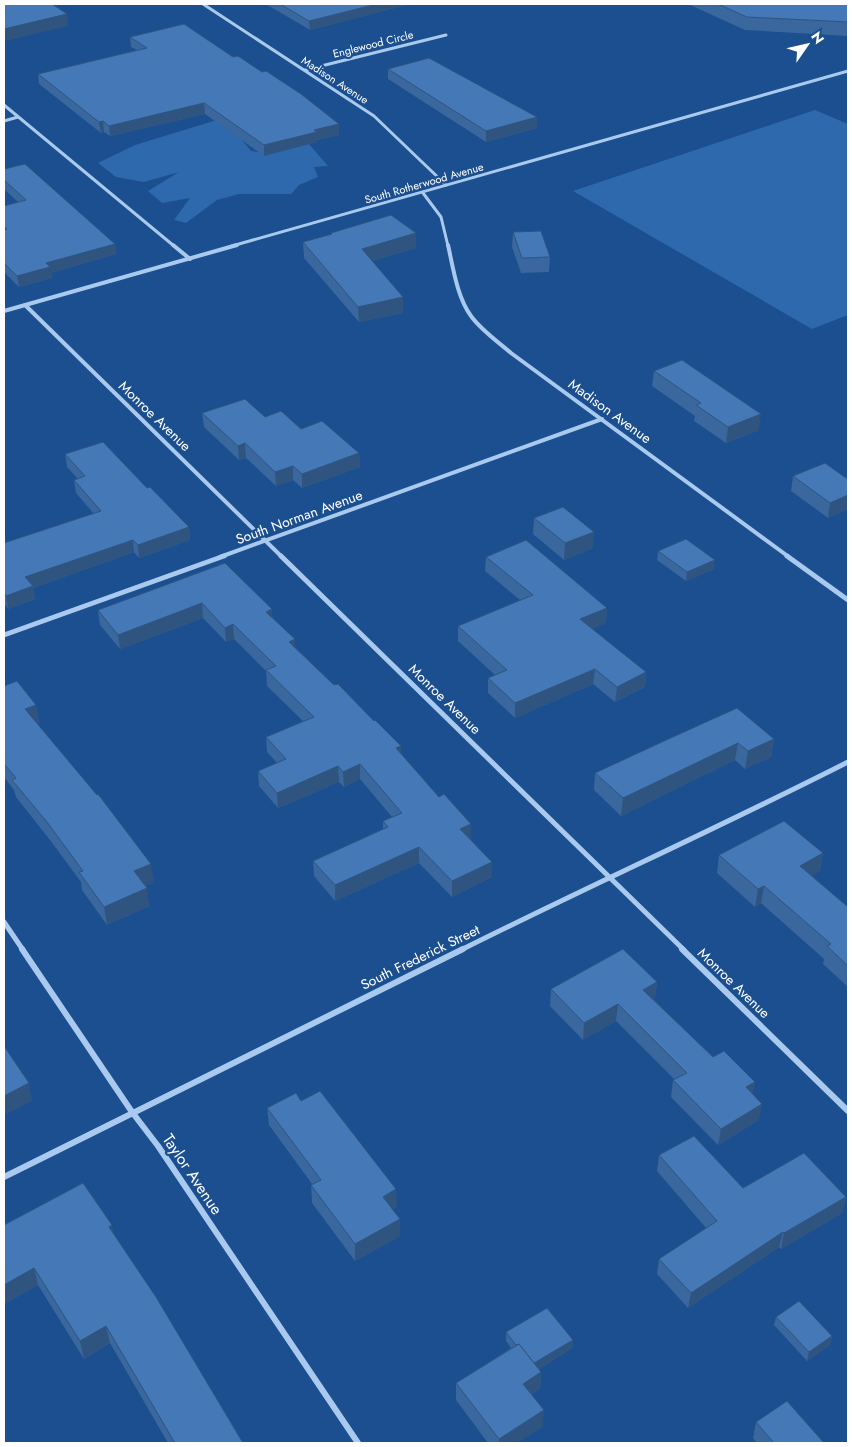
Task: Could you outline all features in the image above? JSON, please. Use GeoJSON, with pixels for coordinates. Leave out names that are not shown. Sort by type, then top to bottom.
{"type":"FeatureCollection","features":[{"type":"Feature","properties":{"kind":"street","name":"Madison Avenue"},"geometry":{"type":"LineString","coordinates":[[203,4],[374,116],[446,186]]}},
{"type":"Feature","properties":{"kind":"street","name":"Englewood Circle"},"geometry":{"type":"LineString","coordinates":[[305,70],[446,35]]}},
{"type":"Feature","properties":{"kind":"street","name":"South Rotherwood Avenue"},"geometry":{"type":"LineString","coordinates":[[4,311],[848,71]]}},
{"type":"Feature","properties":{"kind":"street"},"geometry":{"type":"LineString","coordinates":[[4,105],[190,259]]}},
{"type":"Feature","properties":{"kind":"street"},"geometry":{"type":"LineString","coordinates":[[4,121],[18,117]]}},
{"type":"Feature","properties":{"kind":"street","name":"Madison Avenue"},"geometry":{"type":"LineString","coordinates":[[423,193],[441,217],[463,301],[470,315],[485,331],[511,353],[848,600]]}},
{"type":"Feature","properties":{"kind":"street","name":"Monroe Avenue"},"geometry":{"type":"LineString","coordinates":[[25,305],[848,1111]]}},
{"type":"Feature","properties":{"kind":"street","name":"South Norman Avenue"},"geometry":{"type":"LineString","coordinates":[[4,635],[602,419]]}},
{"type":"Feature","properties":{"kind":"street","name":"South Frederick Street"},"geometry":{"type":"LineString","coordinates":[[4,1176],[608,877],[757,808],[848,762]]}},
{"type":"Feature","properties":{"kind":"street","name":"Taylor Avenue"},"geometry":{"type":"LineString","coordinates":[[4,922],[358,1443]]}},
{"type":"Feature","properties":{"kind":"shaded area"},"geometry":{"type":"Polygon","coordinates":[[[815,110],[848,124],[848,315],[812,329],[573,191],[815,110]]]}},
{"type":"Feature","properties":{"kind":"shaded area"},"geometry":{"type":"Polygon","coordinates":[[[220,119],[265,132],[242,140],[251,151],[270,154],[309,144],[328,166],[314,167],[318,177],[299,185],[291,194],[239,194],[217,200],[186,223],[174,220],[190,198],[162,203],[148,191],[179,172],[144,182],[116,177],[98,163],[135,145],[220,119]]]}},
{"type":"Feature","properties":{"kind":"building"},"geometry":{"type":"Polygon","coordinates":[[[4,4],[52,4],[67,14],[4,29],[4,4]]]}},
{"type":"Feature","properties":{"kind":"building"},"geometry":{"type":"Polygon","coordinates":[[[280,4],[377,4],[309,21],[280,4]]]}},
{"type":"Feature","properties":{"kind":"building"},"geometry":{"type":"Polygon","coordinates":[[[718,4],[848,4],[848,22],[747,17],[718,4]]]}},
{"type":"Feature","properties":{"kind":"building"},"geometry":{"type":"Polygon","coordinates":[[[184,24],[233,57],[238,56],[262,72],[266,71],[301,94],[339,124],[314,130],[317,132],[264,145],[204,103],[109,126],[103,121],[99,122],[38,74],[147,48],[130,37],[184,24]]]}},
{"type":"Feature","properties":{"kind":"building"},"geometry":{"type":"Polygon","coordinates":[[[429,58],[537,117],[486,131],[388,69],[429,58]]]}},
{"type":"Feature","properties":{"kind":"building"},"geometry":{"type":"Polygon","coordinates":[[[25,164],[115,244],[46,263],[50,267],[17,276],[4,263],[4,230],[7,229],[4,226],[4,206],[26,200],[4,180],[4,169],[25,164]]]}},
{"type":"Feature","properties":{"kind":"building"},"geometry":{"type":"Polygon","coordinates":[[[391,215],[416,233],[362,249],[403,297],[358,307],[303,242],[391,215]]]}},
{"type":"Feature","properties":{"kind":"building"},"geometry":{"type":"Polygon","coordinates":[[[541,231],[550,257],[522,258],[513,232],[541,231]]]}},
{"type":"Feature","properties":{"kind":"building"},"geometry":{"type":"Polygon","coordinates":[[[682,360],[761,414],[728,427],[696,405],[701,403],[654,371],[682,360]]]}},
{"type":"Feature","properties":{"kind":"building"},"geometry":{"type":"Polygon","coordinates":[[[245,399],[265,417],[281,411],[301,429],[322,421],[359,453],[302,474],[293,466],[275,472],[245,443],[238,446],[202,413],[245,399]]]}},
{"type":"Feature","properties":{"kind":"building"},"geometry":{"type":"Polygon","coordinates":[[[103,442],[147,488],[150,487],[189,527],[138,545],[133,540],[25,577],[33,586],[6,596],[4,593],[4,543],[101,511],[74,480],[85,476],[65,454],[103,442]]]}},
{"type":"Feature","properties":{"kind":"building"},"geometry":{"type":"Polygon","coordinates":[[[825,463],[846,478],[848,477],[848,495],[830,503],[793,476],[825,463]]]}},
{"type":"Feature","properties":{"kind":"building"},"geometry":{"type":"Polygon","coordinates":[[[563,507],[594,532],[565,543],[534,518],[563,507]]]}},
{"type":"Feature","properties":{"kind":"building"},"geometry":{"type":"Polygon","coordinates":[[[686,539],[715,560],[687,572],[658,551],[686,539]]]}},
{"type":"Feature","properties":{"kind":"building"},"geometry":{"type":"Polygon","coordinates":[[[526,540],[607,608],[580,619],[646,672],[617,687],[595,669],[515,703],[488,678],[507,670],[458,626],[533,595],[486,557],[526,540]]]}},
{"type":"Feature","properties":{"kind":"building"},"geometry":{"type":"Polygon","coordinates":[[[225,563],[272,609],[266,612],[295,639],[289,642],[334,685],[338,684],[401,746],[396,748],[439,797],[444,794],[471,824],[460,829],[492,862],[452,881],[419,847],[335,885],[313,861],[388,827],[383,821],[402,813],[360,764],[343,772],[338,766],[277,793],[258,771],[286,759],[266,737],[314,717],[266,670],[276,666],[233,624],[225,628],[202,603],[118,635],[98,610],[225,563]]]}},
{"type":"Feature","properties":{"kind":"building"},"geometry":{"type":"Polygon","coordinates":[[[17,681],[36,705],[25,709],[98,794],[151,864],[134,871],[147,888],[104,907],[79,872],[83,871],[47,822],[12,780],[16,778],[4,764],[4,686],[17,681]]]}},
{"type":"Feature","properties":{"kind":"building"},"geometry":{"type":"Polygon","coordinates":[[[737,708],[774,739],[748,751],[738,743],[623,798],[595,773],[664,741],[737,708]]]}},
{"type":"Feature","properties":{"kind":"building"},"geometry":{"type":"Polygon","coordinates":[[[784,821],[823,853],[800,866],[848,907],[848,966],[827,946],[831,944],[764,886],[758,889],[719,855],[784,821]]]}},
{"type":"Feature","properties":{"kind":"building"},"geometry":{"type":"Polygon","coordinates":[[[623,949],[657,982],[643,990],[713,1057],[724,1051],[755,1082],[746,1087],[762,1104],[721,1129],[673,1080],[687,1073],[618,1004],[584,1023],[551,989],[623,949]]]}},
{"type":"Feature","properties":{"kind":"building"},"geometry":{"type":"Polygon","coordinates":[[[4,1046],[29,1083],[4,1096],[4,1046]]]}},
{"type":"Feature","properties":{"kind":"building"},"geometry":{"type":"Polygon","coordinates":[[[320,1091],[396,1189],[383,1197],[400,1219],[355,1244],[311,1185],[321,1180],[267,1108],[296,1093],[301,1101],[320,1091]]]}},
{"type":"Feature","properties":{"kind":"building"},"geometry":{"type":"Polygon","coordinates":[[[694,1136],[743,1188],[804,1153],[846,1197],[783,1232],[691,1293],[659,1259],[717,1221],[659,1155],[694,1136]]]}},
{"type":"Feature","properties":{"kind":"building"},"geometry":{"type":"Polygon","coordinates":[[[83,1183],[112,1225],[109,1227],[156,1297],[243,1443],[175,1443],[106,1326],[80,1341],[34,1268],[4,1285],[4,1225],[83,1183]]]}},
{"type":"Feature","properties":{"kind":"building"},"geometry":{"type":"Polygon","coordinates":[[[799,1301],[832,1336],[809,1352],[776,1317],[799,1301]]]}},
{"type":"Feature","properties":{"kind":"building"},"geometry":{"type":"Polygon","coordinates":[[[547,1308],[573,1340],[534,1363],[519,1344],[516,1345],[506,1332],[547,1308]]]}},
{"type":"Feature","properties":{"kind":"building"},"geometry":{"type":"Polygon","coordinates":[[[519,1344],[541,1372],[523,1384],[544,1410],[499,1439],[456,1383],[519,1344]]]}},
{"type":"Feature","properties":{"kind":"building"},"geometry":{"type":"Polygon","coordinates":[[[787,1401],[824,1443],[774,1443],[756,1422],[787,1401]]]}}]}
